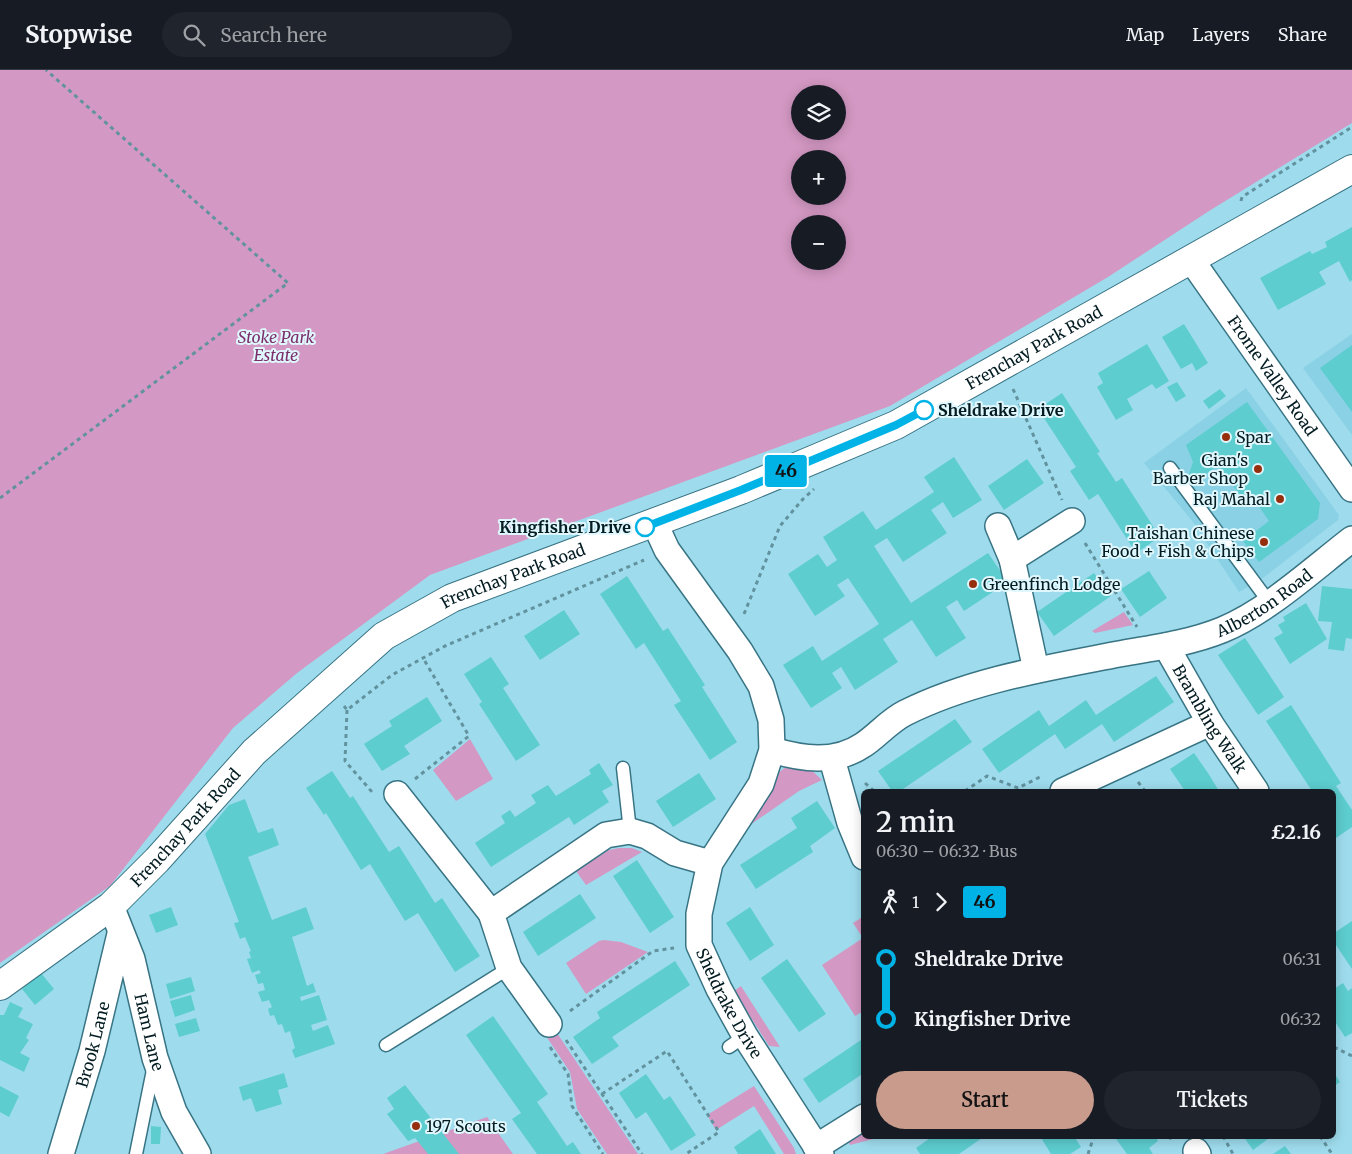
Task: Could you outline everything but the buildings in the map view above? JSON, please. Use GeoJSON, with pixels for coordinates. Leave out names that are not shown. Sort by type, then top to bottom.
{"type":"FeatureCollection","features":[{"type":"Feature","properties":{"kind":"main road","name":"Frenchay Park Road"},"geometry":{"type":"LineString","coordinates":[[0,986],[111,906],[254,752],[384,636],[452,598],[655,524],[896,425],[1192,261],[1352,169]]}},
{"type":"Feature","properties":{"kind":"street","name":"Frome Valley Road"},"geometry":{"type":"LineString","coordinates":[[1192,261],[1352,490]]}},
{"type":"Feature","properties":{"kind":"street"},"geometry":{"type":"LineString","coordinates":[[1012,559],[1072,521]]}},
{"type":"Feature","properties":{"kind":"street","name":"Sheldrake Drive"},"geometry":{"type":"LineString","coordinates":[[655,524],[667,550],[740,651],[761,686],[771,720],[772,750],[761,784],[710,863],[700,914],[700,945],[737,1042],[819,1150]]}},
{"type":"Feature","properties":{"kind":"street"},"geometry":{"type":"LineString","coordinates":[[998,526],[1012,559],[1036,670]]}},
{"type":"Feature","properties":{"kind":"street","name":"Alberton Road"},"geometry":{"type":"LineString","coordinates":[[1166,646],[1222,630],[1269,602],[1352,539]]}},
{"type":"Feature","properties":{"kind":"street"},"geometry":{"type":"LineString","coordinates":[[772,750],[792,756],[832,759],[861,746],[903,714],[956,692],[1036,670],[1166,646]]}},
{"type":"Feature","properties":{"kind":"street","name":"Brambling Walk"},"geometry":{"type":"LineString","coordinates":[[1166,646],[1210,724],[1255,789]]}},
{"type":"Feature","properties":{"kind":"street"},"geometry":{"type":"LineString","coordinates":[[1067,789],[1210,724]]}},
{"type":"Feature","properties":{"kind":"street"},"geometry":{"type":"LineString","coordinates":[[832,759],[850,823],[861,850]]}},
{"type":"Feature","properties":{"kind":"street"},"geometry":{"type":"LineString","coordinates":[[397,794],[491,914],[509,968],[550,1030]]}},
{"type":"Feature","properties":{"kind":"street"},"geometry":{"type":"LineString","coordinates":[[491,914],[606,835],[630,831],[647,836],[675,853],[710,863]]}},
{"type":"Feature","properties":{"kind":"street","name":"Ham Lane"},"geometry":{"type":"LineString","coordinates":[[111,906],[120,934],[132,959],[155,1058],[174,1112],[198,1154]]}},
{"type":"Feature","properties":{"kind":"street","name":"Brook Lane"},"geometry":{"type":"LineString","coordinates":[[61,1154],[92,1051],[120,934]]}},
{"type":"Feature","properties":{"kind":"street"},"geometry":{"type":"LineString","coordinates":[[819,1150],[861,1119]]}},
{"type":"Feature","properties":{"kind":"lane"},"geometry":{"type":"LineString","coordinates":[[1170,468],[1269,602]]}},
{"type":"Feature","properties":{"kind":"lane"},"geometry":{"type":"LineString","coordinates":[[623,768],[630,831]]}},
{"type":"Feature","properties":{"kind":"lane"},"geometry":{"type":"LineString","coordinates":[[386,1045],[509,968]]}},
{"type":"Feature","properties":{"kind":"lane"},"geometry":{"type":"LineString","coordinates":[[136,1154],[155,1058]]}},
{"type":"Feature","properties":{"kind":"path"},"geometry":{"type":"LineString","coordinates":[[0,498],[288,283],[46,70]]}},
{"type":"Feature","properties":{"kind":"path"},"geometry":{"type":"LineString","coordinates":[[740,651],[744,608],[780,526],[817,486]]}},
{"type":"Feature","properties":{"kind":"path"},"geometry":{"type":"LineString","coordinates":[[347,710],[392,675],[445,646],[667,550]]}},
{"type":"Feature","properties":{"kind":"path"},"geometry":{"type":"LineString","coordinates":[[343,705],[347,710],[345,761],[384,806],[469,736],[423,658]]}},
{"type":"Feature","properties":{"kind":"path"},"geometry":{"type":"LineString","coordinates":[[1021,789],[1044,775],[1064,789]]}},
{"type":"Feature","properties":{"kind":"path"},"geometry":{"type":"LineString","coordinates":[[968,789],[987,776],[1017,789]]}},
{"type":"Feature","properties":{"kind":"path"},"geometry":{"type":"LineString","coordinates":[[550,1030],[652,952],[700,945]]}},
{"type":"Feature","properties":{"kind":"path"},"geometry":{"type":"LineString","coordinates":[[550,1030],[602,1094],[642,1154]]}},
{"type":"Feature","properties":{"kind":"path"},"geometry":{"type":"LineString","coordinates":[[550,1030],[568,1074],[572,1106],[603,1154]]}},
{"type":"Feature","properties":{"kind":"path"},"geometry":{"type":"LineString","coordinates":[[1336,1048],[1352,1056]]}},
{"type":"Feature","properties":{"kind":"path"},"geometry":{"type":"LineString","coordinates":[[602,1094],[667,1051],[719,1132],[686,1154]]}},
{"type":"Feature","properties":{"kind":"path"},"geometry":{"type":"LineString","coordinates":[[1088,1154],[1093,1139]]}},
{"type":"Feature","properties":{"kind":"path"},"geometry":{"type":"LineString","coordinates":[[1224,1139],[1234,1154]]}},
{"type":"Feature","properties":{"kind":"path"},"geometry":{"type":"LineString","coordinates":[[1322,1139],[1332,1154]]}},
{"type":"Feature","properties":{"kind":"shaded area"},"geometry":{"type":"Polygon","coordinates":[[[1352,334],[1352,435],[1303,368],[1352,334]]]}},
{"type":"Feature","properties":{"kind":"shaded area"},"geometry":{"type":"Polygon","coordinates":[[[1246,388],[1339,515],[1338,520],[1263,578],[1239,592],[1193,522],[1144,463],[1246,388]]]}},
{"type":"Feature","properties":{"kind":"green space","name":"Stoke Park Estate"},"geometry":{"type":"Polygon","coordinates":[[[0,70],[1352,70],[1352,123],[1209,211],[1108,277],[890,406],[430,575],[297,673],[233,728],[110,886],[0,963],[0,70]]]}},
{"type":"Feature","properties":{"kind":"green space"},"geometry":{"type":"Polygon","coordinates":[[[1124,612],[1133,625],[1095,633],[1092,631],[1124,612]]]}},
{"type":"Feature","properties":{"kind":"green space"},"geometry":{"type":"Polygon","coordinates":[[[470,739],[493,779],[456,801],[433,770],[470,739]]]}},
{"type":"Feature","properties":{"kind":"green space"},"geometry":{"type":"Polygon","coordinates":[[[787,766],[807,766],[822,780],[799,791],[750,825],[747,821],[773,777],[787,766]]]}},
{"type":"Feature","properties":{"kind":"green space"},"geometry":{"type":"Polygon","coordinates":[[[632,848],[642,852],[586,885],[576,871],[609,850],[632,848]]]}},
{"type":"Feature","properties":{"kind":"green space"},"geometry":{"type":"Polygon","coordinates":[[[861,918],[861,935],[853,923],[861,918]]]}},
{"type":"Feature","properties":{"kind":"green space"},"geometry":{"type":"Polygon","coordinates":[[[861,939],[861,1013],[855,1016],[822,965],[861,939]]]}},
{"type":"Feature","properties":{"kind":"green space"},"geometry":{"type":"Polygon","coordinates":[[[599,941],[621,942],[648,952],[586,994],[566,963],[599,941]]]}},
{"type":"Feature","properties":{"kind":"green space"},"geometry":{"type":"Polygon","coordinates":[[[741,986],[780,1047],[769,1046],[734,991],[741,986]]]}},
{"type":"Feature","properties":{"kind":"green space"},"geometry":{"type":"Polygon","coordinates":[[[555,1030],[638,1154],[607,1154],[577,1109],[570,1072],[546,1036],[555,1030]]]}},
{"type":"Feature","properties":{"kind":"green space"},"geometry":{"type":"Polygon","coordinates":[[[754,1086],[796,1154],[784,1154],[754,1106],[716,1130],[707,1115],[754,1086]]]}},
{"type":"Feature","properties":{"kind":"green space"},"geometry":{"type":"Polygon","coordinates":[[[487,1117],[513,1154],[383,1154],[487,1117]]]}},
{"type":"Feature","properties":{"kind":"green space"},"geometry":{"type":"Polygon","coordinates":[[[861,1123],[861,1139],[873,1139],[850,1145],[844,1133],[861,1123]]]}},
{"type":"Feature","properties":{"kind":"bus line","name":"46"},"geometry":{"type":"LineString","coordinates":[[645,527],[741,490],[896,425],[924,410]]}},
{"type":"Feature","properties":{"kind":"place","name":"Sheldrake Drive"},"geometry":{"type":"Point","coordinates":[924,410]}},
{"type":"Feature","properties":{"kind":"place","name":"Spar"},"geometry":{"type":"Point","coordinates":[1226,437]}},
{"type":"Feature","properties":{"kind":"place","name":"Gian's Barber Shop"},"geometry":{"type":"Point","coordinates":[1258,469]}},
{"type":"Feature","properties":{"kind":"place","name":"Raj Mahal"},"geometry":{"type":"Point","coordinates":[1280,499]}},
{"type":"Feature","properties":{"kind":"place","name":"Kingfisher Drive"},"geometry":{"type":"Point","coordinates":[645,527]}},
{"type":"Feature","properties":{"kind":"place","name":"Taishan Chinese Food + Fish & Chips"},"geometry":{"type":"Point","coordinates":[1264,542]}},
{"type":"Feature","properties":{"kind":"place","name":"Greenfinch Lodge"},"geometry":{"type":"Point","coordinates":[973,584]}},
{"type":"Feature","properties":{"kind":"place","name":"197 Scouts"},"geometry":{"type":"Point","coordinates":[416,1126]}}]}
